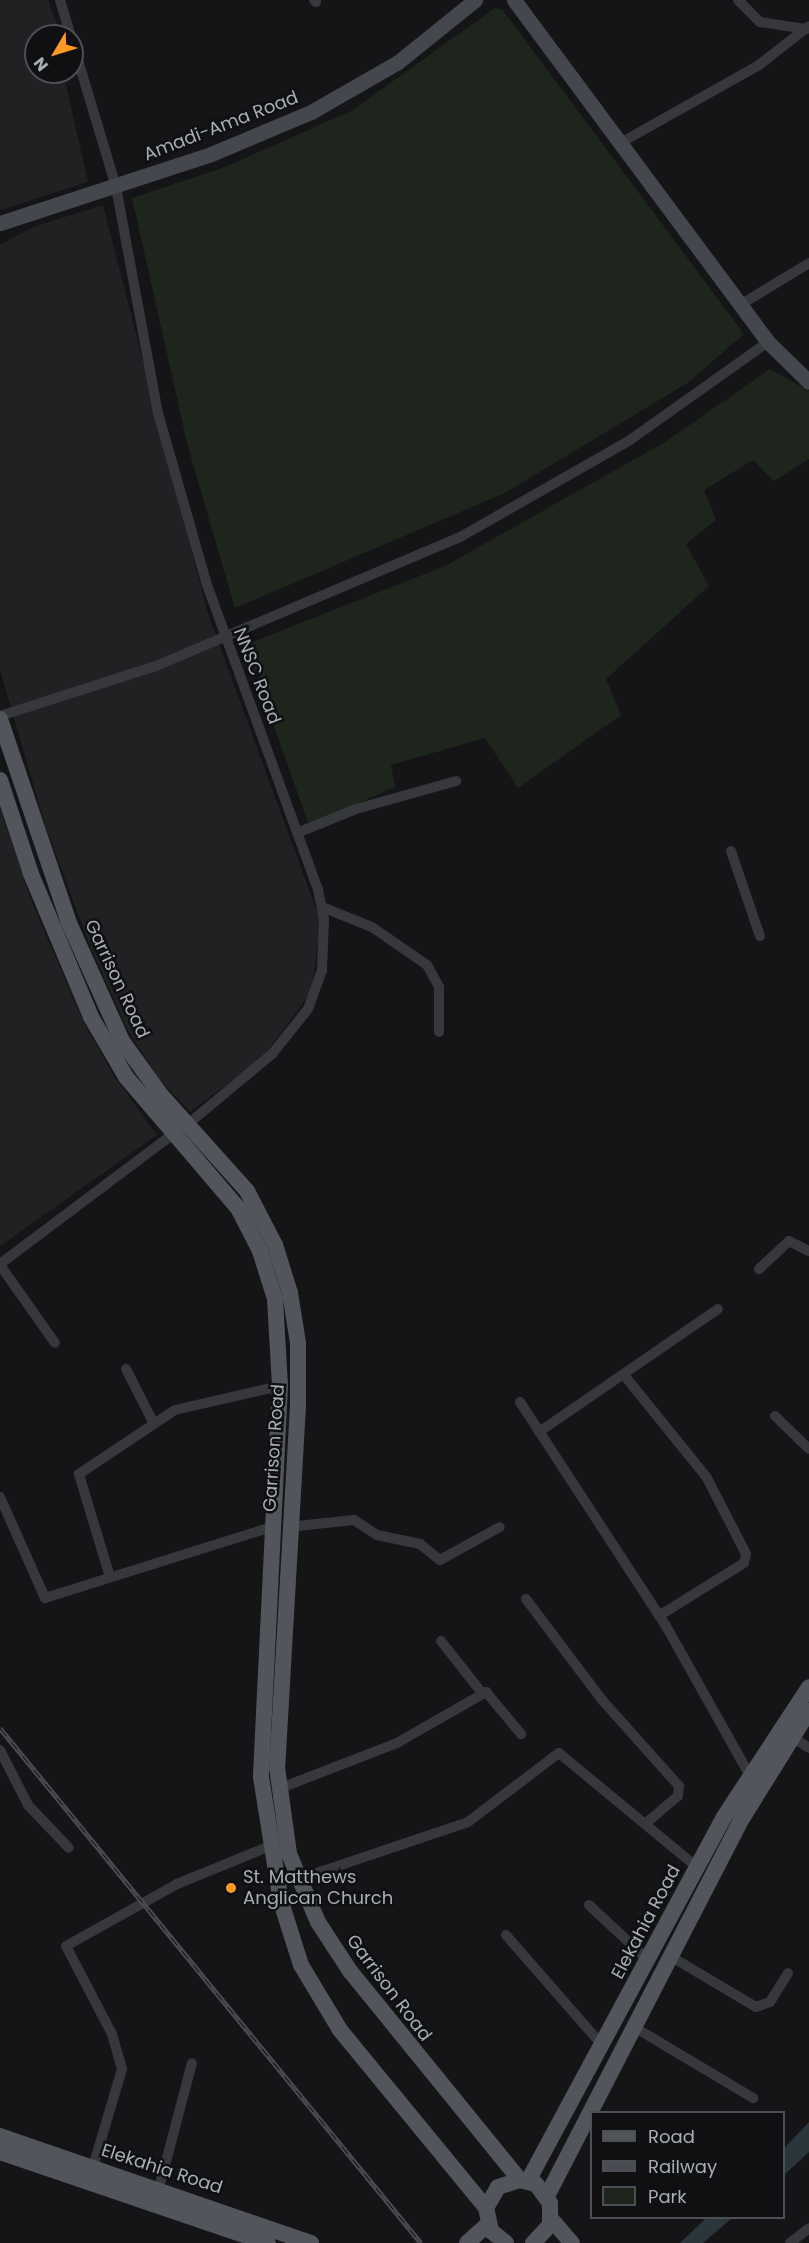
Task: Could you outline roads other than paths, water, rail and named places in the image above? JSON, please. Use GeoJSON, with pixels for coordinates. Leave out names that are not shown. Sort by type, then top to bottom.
{"type":"FeatureCollection","features":[{"type":"Feature","properties":{"kind":"main road","name":"Garrison Road"},"geometry":{"type":"LineString","coordinates":[[0,717],[65,912],[122,1041],[253,1201],[290,1293],[298,1377],[280,1527],[260,1732],[270,1846],[291,1935],[321,2006],[487,2216],[504,2243]]}},
{"type":"Feature","properties":{"kind":"main road","name":"Garrison Road"},"geometry":{"type":"LineString","coordinates":[[0,780],[31,874],[91,1017],[126,1077],[173,1134],[223,1185],[260,1251],[275,1299],[280,1386],[278,1789],[299,1879],[318,1922],[365,1992],[524,2180],[547,2196]]}},
{"type":"Feature","properties":{"kind":"main road","name":"Elekahia Road"},"geometry":{"type":"LineString","coordinates":[[524,2180],[603,2046],[697,1867],[749,1774],[809,1687]]}},
{"type":"Feature","properties":{"kind":"main road","name":"Elekahia Road"},"geometry":{"type":"LineString","coordinates":[[591,2111],[670,1956],[792,1737],[809,1712]]}},
{"type":"Feature","properties":{"kind":"main road","name":"Elekahia Road"},"geometry":{"type":"LineString","coordinates":[[547,2196],[590,2112]]}},
{"type":"Feature","properties":{"kind":"main road","name":"Elekahia Road"},"geometry":{"type":"LineString","coordinates":[[0,2136],[159,2188],[310,2243]]}},
{"type":"Feature","properties":{"kind":"main road","name":"Elekahia Road"},"geometry":{"type":"LineString","coordinates":[[0,2152],[268,2243]]}},
{"type":"Feature","properties":{"kind":"main road"},"geometry":{"type":"LineString","coordinates":[[467,2243],[487,2216],[498,2187],[524,2180]]}},
{"type":"Feature","properties":{"kind":"main road"},"geometry":{"type":"LineString","coordinates":[[547,2196],[551,2219],[572,2243]]}},
{"type":"Feature","properties":{"kind":"main road"},"geometry":{"type":"LineString","coordinates":[[532,2243],[551,2219]]}},
{"type":"Feature","properties":{"kind":"street","name":"NNSC Road"},"geometry":{"type":"LineString","coordinates":[[60,0],[116,187],[158,413],[223,633],[322,907],[323,961],[308,1009],[272,1054],[188,1124]]}},
{"type":"Feature","properties":{"kind":"street","name":"Amadi-Ama Road"},"geometry":{"type":"LineString","coordinates":[[0,223],[24,218],[116,187],[266,133],[342,96],[398,62],[476,0]]}},
{"type":"Feature","properties":{"kind":"street"},"geometry":{"type":"LineString","coordinates":[[514,0],[622,142],[768,342],[809,382]]}},
{"type":"Feature","properties":{"kind":"street"},"geometry":{"type":"LineString","coordinates":[[738,0],[760,22],[808,28]]}},
{"type":"Feature","properties":{"kind":"street"},"geometry":{"type":"LineString","coordinates":[[622,142],[759,65],[808,28]]}},
{"type":"Feature","properties":{"kind":"street","name":"Amadi-Ama Road"},"geometry":{"type":"LineString","coordinates":[[0,232],[24,218]]}},
{"type":"Feature","properties":{"kind":"street"},"geometry":{"type":"LineString","coordinates":[[740,305],[809,263]]}},
{"type":"Feature","properties":{"kind":"street"},"geometry":{"type":"LineString","coordinates":[[0,717],[156,666],[223,633],[499,517],[639,434],[768,342]]}},
{"type":"Feature","properties":{"kind":"street"},"geometry":{"type":"LineString","coordinates":[[297,833],[356,809],[456,781]]}},
{"type":"Feature","properties":{"kind":"street"},"geometry":{"type":"LineString","coordinates":[[731,851],[760,936]]}},
{"type":"Feature","properties":{"kind":"street"},"geometry":{"type":"LineString","coordinates":[[322,907],[372,927],[427,965],[439,987],[439,1032]]}},
{"type":"Feature","properties":{"kind":"street"},"geometry":{"type":"LineString","coordinates":[[56,1343],[0,1264],[173,1134]]}},
{"type":"Feature","properties":{"kind":"street"},"geometry":{"type":"LineString","coordinates":[[759,1269],[789,1241],[809,1251]]}},
{"type":"Feature","properties":{"kind":"street"},"geometry":{"type":"LineString","coordinates":[[539,1432],[718,1309]]}},
{"type":"Feature","properties":{"kind":"street"},"geometry":{"type":"LineString","coordinates":[[126,1369],[153,1422]]}},
{"type":"Feature","properties":{"kind":"street"},"geometry":{"type":"LineString","coordinates":[[624,1375],[707,1478],[746,1554],[744,1563],[659,1616]]}},
{"type":"Feature","properties":{"kind":"street"},"geometry":{"type":"LineString","coordinates":[[110,1577],[79,1474],[153,1422],[175,1410],[280,1386]]}},
{"type":"Feature","properties":{"kind":"street"},"geometry":{"type":"LineString","coordinates":[[520,1402],[659,1616],[749,1774]]}},
{"type":"Feature","properties":{"kind":"street"},"geometry":{"type":"LineString","coordinates":[[775,1416],[809,1449]]}},
{"type":"Feature","properties":{"kind":"street"},"geometry":{"type":"LineString","coordinates":[[0,1497],[42,1598],[280,1527],[354,1520],[377,1534],[420,1544],[440,1560],[500,1527]]}},
{"type":"Feature","properties":{"kind":"street"},"geometry":{"type":"LineString","coordinates":[[0,1528],[10,1521]]}},
{"type":"Feature","properties":{"kind":"street"},"geometry":{"type":"LineString","coordinates":[[526,1599],[603,1701],[680,1786],[678,1796],[646,1822]]}},
{"type":"Feature","properties":{"kind":"street"},"geometry":{"type":"LineString","coordinates":[[441,1641],[482,1693],[494,1697],[521,1734]]}},
{"type":"Feature","properties":{"kind":"street"},"geometry":{"type":"LineString","coordinates":[[278,1789],[397,1743],[482,1693]]}},
{"type":"Feature","properties":{"kind":"street"},"geometry":{"type":"LineString","coordinates":[[792,1737],[809,1748]]}},
{"type":"Feature","properties":{"kind":"street"},"geometry":{"type":"LineString","coordinates":[[0,1750],[28,1805],[69,1848]]}},
{"type":"Feature","properties":{"kind":"street"},"geometry":{"type":"LineString","coordinates":[[299,1879],[468,1822],[556,1754],[646,1822],[697,1867]]}},
{"type":"Feature","properties":{"kind":"street"},"geometry":{"type":"LineString","coordinates":[[93,2167],[122,2069],[112,2034],[66,1946],[177,1884],[270,1846]]}},
{"type":"Feature","properties":{"kind":"street"},"geometry":{"type":"LineString","coordinates":[[589,1905],[648,1960]]}},
{"type":"Feature","properties":{"kind":"street"},"geometry":{"type":"LineString","coordinates":[[506,1935],[603,2046]]}},
{"type":"Feature","properties":{"kind":"street"},"geometry":{"type":"LineString","coordinates":[[670,1956],[756,2007],[770,2002],[788,1973]]}},
{"type":"Feature","properties":{"kind":"street"},"geometry":{"type":"LineString","coordinates":[[634,2027],[753,2098]]}},
{"type":"Feature","properties":{"kind":"street"},"geometry":{"type":"LineString","coordinates":[[159,2188],[192,2063]]}},
{"type":"Feature","properties":{"kind":"street"},"geometry":{"type":"LineString","coordinates":[[789,2243],[809,2228]]}},
{"type":"Feature","properties":{"kind":"railway"},"geometry":{"type":"LineString","coordinates":[[0,1728],[421,2243]]}},
{"type":"Feature","properties":{"kind":"place","name":"St. Matthews Anglican Church"},"geometry":{"type":"Point","coordinates":[231,1888]}}]}
